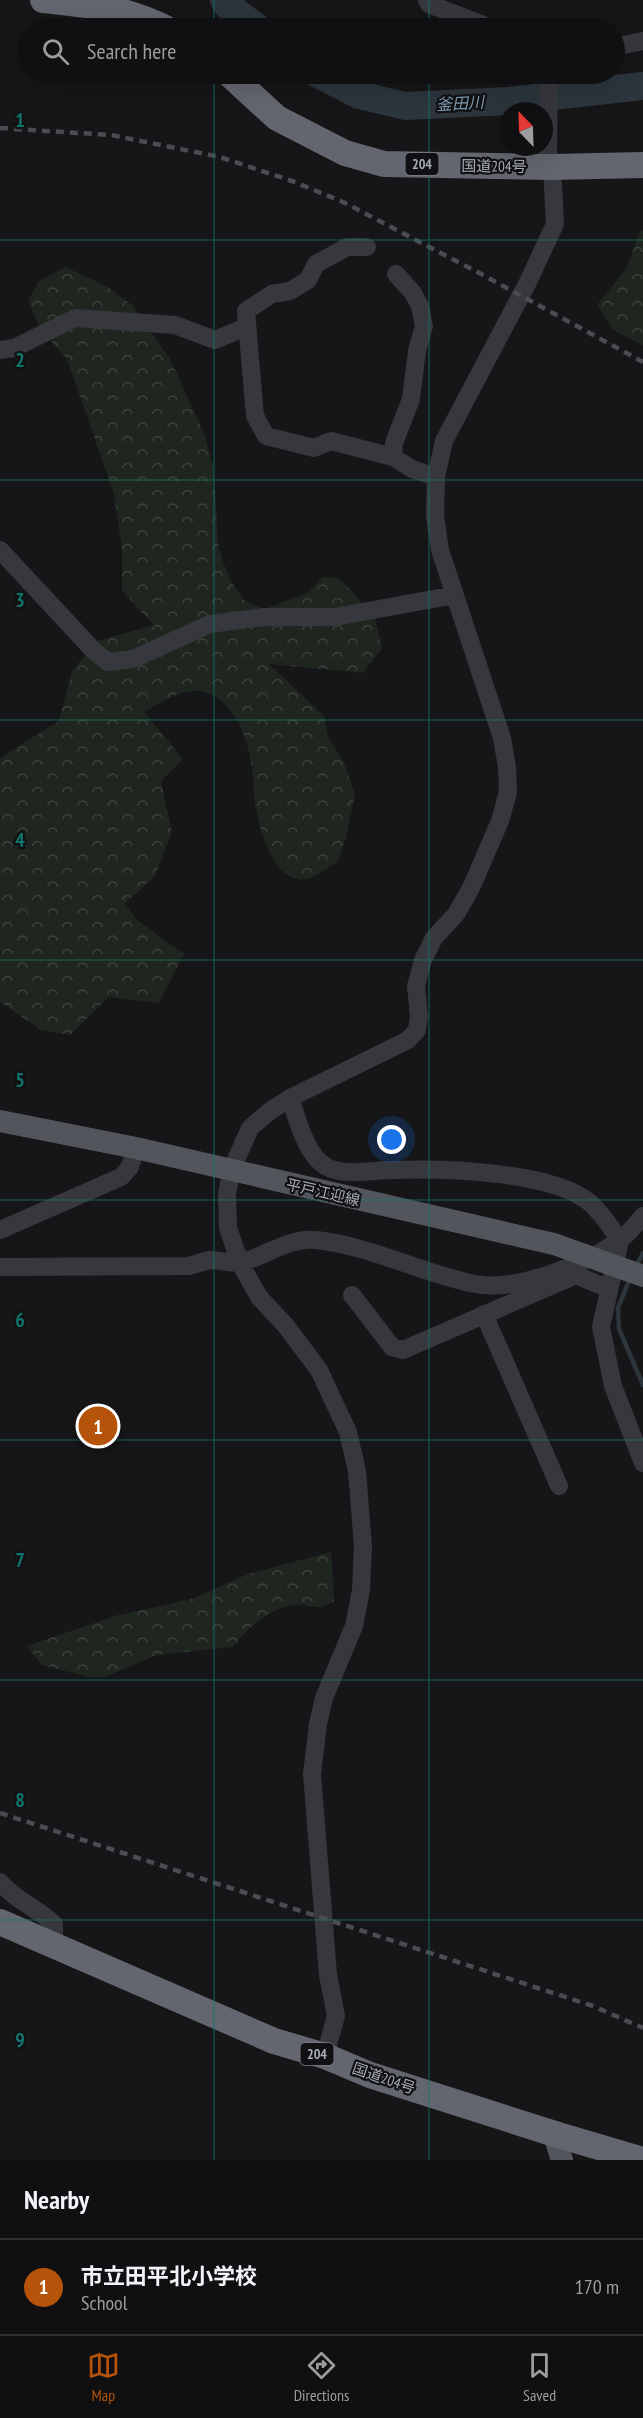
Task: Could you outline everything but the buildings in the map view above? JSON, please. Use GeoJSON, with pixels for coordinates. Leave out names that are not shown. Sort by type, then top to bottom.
{"type":"FeatureCollection","features":[{"type":"Feature","properties":{"kind":"highway"},"geometry":{"type":"LineString","coordinates":[[55,1],[97,5],[142,18]]}},
{"type":"Feature","properties":{"kind":"highway","name":"国道204号"},"geometry":{"type":"LineString","coordinates":[[240,84],[277,118],[345,153],[384,164],[550,162],[643,165]]}},
{"type":"Feature","properties":{"kind":"highway","name":"国道204号"},"geometry":{"type":"LineString","coordinates":[[0,1922],[274,2041],[325,2056],[560,2148],[643,2160]]}},
{"type":"Feature","properties":{"kind":"main road","name":"平戸江迎線"},"geometry":{"type":"LineString","coordinates":[[0,1121],[135,1148],[554,1244],[643,1276]]}},
{"type":"Feature","properties":{"kind":"street"},"geometry":{"type":"LineString","coordinates":[[427,0],[429,4],[465,18]]}},
{"type":"Feature","properties":{"kind":"street"},"geometry":{"type":"LineString","coordinates":[[625,46],[643,41]]}},
{"type":"Feature","properties":{"kind":"street"},"geometry":{"type":"LineString","coordinates":[[325,2056],[336,2016],[328,1975],[312,1774],[318,1724],[324,1698],[354,1626],[361,1590],[363,1546],[357,1471],[348,1432],[319,1370],[286,1326],[259,1297],[240,1263],[228,1228],[227,1194],[231,1171],[250,1128],[290,1098],[408,1040],[417,1030],[419,1017],[416,986],[423,960],[434,938],[456,914],[471,888],[500,821],[508,792],[502,738],[440,550],[435,516],[436,477],[444,441],[528,282],[555,224],[550,162],[548,84]]}},
{"type":"Feature","properties":{"kind":"street"},"geometry":{"type":"LineString","coordinates":[[367,248],[347,248],[316,264],[308,280],[290,291],[272,294],[246,311],[255,416],[266,436],[314,448],[331,441],[393,457],[412,469],[436,477]]}},
{"type":"Feature","properties":{"kind":"street"},"geometry":{"type":"LineString","coordinates":[[393,457],[394,443],[411,399],[417,351],[424,326],[420,306],[413,293],[396,274]]}},
{"type":"Feature","properties":{"kind":"street"},"geometry":{"type":"LineString","coordinates":[[0,350],[14,348],[75,318],[175,325],[215,340],[246,327]]}},
{"type":"Feature","properties":{"kind":"street"},"geometry":{"type":"LineString","coordinates":[[0,550],[95,652],[108,662],[133,659],[210,624],[264,617],[335,617],[455,595]]}},
{"type":"Feature","properties":{"kind":"street"},"geometry":{"type":"LineString","coordinates":[[290,1098],[309,1148],[325,1166],[343,1172],[426,1168],[512,1177],[549,1183],[569,1190],[589,1202],[608,1222],[620,1241],[601,1327],[613,1386],[643,1463]]}},
{"type":"Feature","properties":{"kind":"street"},"geometry":{"type":"LineString","coordinates":[[0,1230],[121,1177],[130,1167],[135,1148]]}},
{"type":"Feature","properties":{"kind":"street"},"geometry":{"type":"LineString","coordinates":[[0,1267],[189,1266],[209,1260],[240,1263],[290,1243],[313,1239],[350,1245],[430,1272],[478,1285],[510,1283],[558,1272],[594,1256],[620,1241],[643,1216]]}},
{"type":"Feature","properties":{"kind":"street"},"geometry":{"type":"LineString","coordinates":[[352,1295],[392,1347],[403,1350],[576,1275],[609,1289]]}},
{"type":"Feature","properties":{"kind":"street"},"geometry":{"type":"LineString","coordinates":[[484,1314],[559,1486]]}},
{"type":"Feature","properties":{"kind":"street"},"geometry":{"type":"LineString","coordinates":[[0,1882],[9,1892],[42,1913],[54,1924],[54,1946]]}},
{"type":"Feature","properties":{"kind":"green space"},"geometry":{"type":"Polygon","coordinates":[[[643,230],[643,345],[613,330],[597,305],[626,269],[640,232],[643,230]]]}},
{"type":"Feature","properties":{"kind":"green space"},"geometry":{"type":"Polygon","coordinates":[[[65,267],[108,287],[133,306],[170,359],[204,433],[214,470],[218,543],[232,583],[244,600],[265,609],[307,593],[323,577],[338,578],[375,619],[382,648],[363,673],[269,664],[324,716],[328,737],[343,760],[355,794],[346,838],[338,861],[310,878],[294,878],[276,864],[260,826],[251,762],[244,735],[230,710],[220,700],[209,694],[195,691],[175,696],[144,712],[183,759],[161,781],[172,832],[155,876],[125,903],[136,919],[184,954],[159,1003],[109,997],[70,1035],[41,1030],[0,1002],[0,758],[59,721],[72,671],[97,641],[154,625],[122,591],[122,549],[114,494],[67,359],[40,329],[28,301],[38,282],[65,267]]]}},
{"type":"Feature","properties":{"kind":"green space"},"geometry":{"type":"Polygon","coordinates":[[[331,1552],[334,1601],[318,1607],[294,1605],[275,1610],[252,1626],[233,1647],[157,1655],[107,1676],[93,1678],[42,1665],[27,1646],[115,1616],[192,1599],[248,1574],[331,1552]]]}},
{"type":"Feature","properties":{"kind":"waterway","name":"釜田川"},"geometry":{"type":"LineString","coordinates":[[224,0],[229,7],[244,18]]}},
{"type":"Feature","properties":{"kind":"waterway","name":"釜田川"},"geometry":{"type":"LineString","coordinates":[[338,84],[359,95],[405,106],[509,101],[643,86]]}},
{"type":"Feature","properties":{"kind":"waterway"},"geometry":{"type":"LineString","coordinates":[[635,1268],[643,1253]]}},
{"type":"Feature","properties":{"kind":"waterway"},"geometry":{"type":"LineString","coordinates":[[630,1278],[618,1308],[619,1329],[643,1385]]}},
{"type":"Feature","properties":{"kind":"railway"},"geometry":{"type":"LineString","coordinates":[[0,128],[111,135],[220,157],[292,181],[343,202],[643,362]]}},
{"type":"Feature","properties":{"kind":"railway"},"geometry":{"type":"LineString","coordinates":[[0,1813],[593,2006],[643,2028]]}},
{"type":"Feature","properties":{"kind":"place","name":"市立田平北小学校"},"geometry":{"type":"Point","coordinates":[98,1426]}}]}
